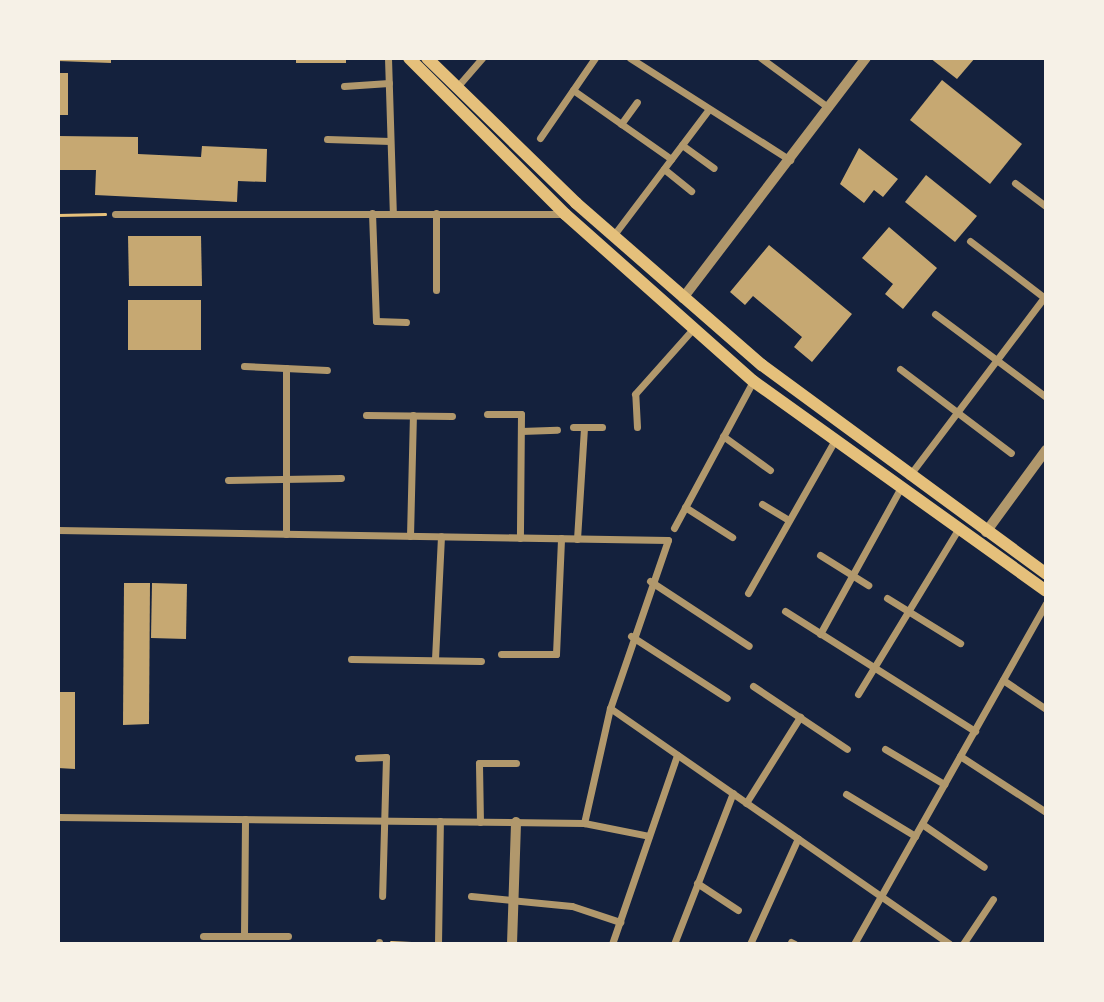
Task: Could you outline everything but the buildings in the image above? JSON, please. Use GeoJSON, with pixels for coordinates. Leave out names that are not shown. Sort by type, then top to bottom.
{"type":"FeatureCollection","features":[{"type":"Feature","properties":{"kind":"main road"},"geometry":{"type":"LineString","coordinates":[[409,58],[452,92],[683,299],[762,365],[965,518],[1046,574]]}},
{"type":"Feature","properties":{"kind":"main road"},"geometry":{"type":"LineString","coordinates":[[428,58],[452,92],[565,214],[693,329],[753,380],[957,531],[1046,591]]}},
{"type":"Feature","properties":{"kind":"main road"},"geometry":{"type":"LineString","coordinates":[[565,214],[576,202]]}},
{"type":"Feature","properties":{"kind":"main road"},"geometry":{"type":"LineString","coordinates":[[603,248],[613,236]]}},
{"type":"Feature","properties":{"kind":"main road"},"geometry":{"type":"LineString","coordinates":[[672,310],[683,299]]}},
{"type":"Feature","properties":{"kind":"main road"},"geometry":{"type":"LineString","coordinates":[[693,329],[704,317]]}},
{"type":"Feature","properties":{"kind":"main road"},"geometry":{"type":"LineString","coordinates":[[753,380],[762,365]]}},
{"type":"Feature","properties":{"kind":"main road"},"geometry":{"type":"LineString","coordinates":[[835,440],[844,426]]}},
{"type":"Feature","properties":{"kind":"main road"},"geometry":{"type":"LineString","coordinates":[[900,489],[909,476]]}},
{"type":"Feature","properties":{"kind":"main road"},"geometry":{"type":"LineString","coordinates":[[957,531],[965,518]]}},
{"type":"Feature","properties":{"kind":"main road"},"geometry":{"type":"LineString","coordinates":[[978,543],[986,532]]}},
{"type":"Feature","properties":{"kind":"street"},"geometry":{"type":"LineString","coordinates":[[388,58],[393,213]]}},
{"type":"Feature","properties":{"kind":"street"},"geometry":{"type":"LineString","coordinates":[[452,92],[482,58]]}},
{"type":"Feature","properties":{"kind":"street"},"geometry":{"type":"LineString","coordinates":[[540,138],[596,58]]}},
{"type":"Feature","properties":{"kind":"street"},"geometry":{"type":"LineString","coordinates":[[630,58],[790,160]]}},
{"type":"Feature","properties":{"kind":"street"},"geometry":{"type":"LineString","coordinates":[[761,58],[829,108]]}},
{"type":"Feature","properties":{"kind":"street"},"geometry":{"type":"LineString","coordinates":[[683,299],[866,58]]}},
{"type":"Feature","properties":{"kind":"street"},"geometry":{"type":"LineString","coordinates":[[344,86],[389,83]]}},
{"type":"Feature","properties":{"kind":"street"},"geometry":{"type":"LineString","coordinates":[[573,90],[671,159]]}},
{"type":"Feature","properties":{"kind":"street"},"geometry":{"type":"LineString","coordinates":[[621,124],[637,102]]}},
{"type":"Feature","properties":{"kind":"street"},"geometry":{"type":"LineString","coordinates":[[613,236],[709,109]]}},
{"type":"Feature","properties":{"kind":"street"},"geometry":{"type":"LineString","coordinates":[[327,139],[390,141]]}},
{"type":"Feature","properties":{"kind":"street"},"geometry":{"type":"LineString","coordinates":[[682,145],[714,168]]}},
{"type":"Feature","properties":{"kind":"street"},"geometry":{"type":"LineString","coordinates":[[664,169],[691,191]]}},
{"type":"Feature","properties":{"kind":"street"},"geometry":{"type":"LineString","coordinates":[[1015,183],[1046,206]]}},
{"type":"Feature","properties":{"kind":"street"},"geometry":{"type":"LineString","coordinates":[[372,213],[376,321],[406,322]]}},
{"type":"Feature","properties":{"kind":"street"},"geometry":{"type":"LineString","coordinates":[[436,213],[436,290]]}},
{"type":"Feature","properties":{"kind":"street"},"geometry":{"type":"LineString","coordinates":[[115,214],[565,214]]}},
{"type":"Feature","properties":{"kind":"street"},"geometry":{"type":"LineString","coordinates":[[909,476],[1046,297],[970,241]]}},
{"type":"Feature","properties":{"kind":"street"},"geometry":{"type":"LineString","coordinates":[[935,314],[1046,397]]}},
{"type":"Feature","properties":{"kind":"street"},"geometry":{"type":"LineString","coordinates":[[638,427],[635,394],[693,329]]}},
{"type":"Feature","properties":{"kind":"street"},"geometry":{"type":"LineString","coordinates":[[244,366],[327,370]]}},
{"type":"Feature","properties":{"kind":"street"},"geometry":{"type":"LineString","coordinates":[[286,368],[286,534]]}},
{"type":"Feature","properties":{"kind":"street"},"geometry":{"type":"LineString","coordinates":[[900,369],[1011,453]]}},
{"type":"Feature","properties":{"kind":"street"},"geometry":{"type":"LineString","coordinates":[[674,528],[753,380]]}},
{"type":"Feature","properties":{"kind":"street"},"geometry":{"type":"LineString","coordinates":[[487,414],[521,414],[520,538]]}},
{"type":"Feature","properties":{"kind":"street"},"geometry":{"type":"LineString","coordinates":[[366,415],[452,416]]}},
{"type":"Feature","properties":{"kind":"street"},"geometry":{"type":"LineString","coordinates":[[410,536],[413,415]]}},
{"type":"Feature","properties":{"kind":"street"},"geometry":{"type":"LineString","coordinates":[[573,427],[602,427]]}},
{"type":"Feature","properties":{"kind":"street"},"geometry":{"type":"LineString","coordinates":[[577,539],[584,427]]}},
{"type":"Feature","properties":{"kind":"street"},"geometry":{"type":"LineString","coordinates":[[521,431],[558,430]]}},
{"type":"Feature","properties":{"kind":"street"},"geometry":{"type":"LineString","coordinates":[[723,436],[770,470]]}},
{"type":"Feature","properties":{"kind":"street"},"geometry":{"type":"LineString","coordinates":[[748,593],[835,440]]}},
{"type":"Feature","properties":{"kind":"street"},"geometry":{"type":"LineString","coordinates":[[986,532],[1046,450]]}},
{"type":"Feature","properties":{"kind":"street"},"geometry":{"type":"LineString","coordinates":[[228,480],[341,478]]}},
{"type":"Feature","properties":{"kind":"street"},"geometry":{"type":"LineString","coordinates":[[820,634],[900,489]]}},
{"type":"Feature","properties":{"kind":"street"},"geometry":{"type":"LineString","coordinates":[[762,504],[789,520]]}},
{"type":"Feature","properties":{"kind":"street"},"geometry":{"type":"LineString","coordinates":[[685,507],[732,537]]}},
{"type":"Feature","properties":{"kind":"street"},"geometry":{"type":"LineString","coordinates":[[58,530],[668,540],[631,636],[610,708],[584,823]]}},
{"type":"Feature","properties":{"kind":"street"},"geometry":{"type":"LineString","coordinates":[[858,694],[957,531]]}},
{"type":"Feature","properties":{"kind":"street"},"geometry":{"type":"LineString","coordinates":[[435,659],[441,536]]}},
{"type":"Feature","properties":{"kind":"street"},"geometry":{"type":"LineString","coordinates":[[501,654],[556,654],[561,538]]}},
{"type":"Feature","properties":{"kind":"street"},"geometry":{"type":"LineString","coordinates":[[820,555],[868,585]]}},
{"type":"Feature","properties":{"kind":"street"},"geometry":{"type":"LineString","coordinates":[[650,581],[749,646]]}},
{"type":"Feature","properties":{"kind":"street"},"geometry":{"type":"LineString","coordinates":[[887,598],[960,643]]}},
{"type":"Feature","properties":{"kind":"street"},"geometry":{"type":"LineString","coordinates":[[854,944],[1046,603]]}},
{"type":"Feature","properties":{"kind":"street"},"geometry":{"type":"LineString","coordinates":[[785,611],[975,731]]}},
{"type":"Feature","properties":{"kind":"street"},"geometry":{"type":"LineString","coordinates":[[631,636],[727,698]]}},
{"type":"Feature","properties":{"kind":"street"},"geometry":{"type":"LineString","coordinates":[[351,659],[481,661]]}},
{"type":"Feature","properties":{"kind":"street"},"geometry":{"type":"LineString","coordinates":[[1003,680],[1046,709]]}},
{"type":"Feature","properties":{"kind":"street"},"geometry":{"type":"LineString","coordinates":[[752,686],[847,749]]}},
{"type":"Feature","properties":{"kind":"street"},"geometry":{"type":"LineString","coordinates":[[610,708],[949,944]]}},
{"type":"Feature","properties":{"kind":"street"},"geometry":{"type":"LineString","coordinates":[[746,803],[800,717]]}},
{"type":"Feature","properties":{"kind":"street"},"geometry":{"type":"LineString","coordinates":[[885,749],[944,784]]}},
{"type":"Feature","properties":{"kind":"street"},"geometry":{"type":"LineString","coordinates":[[612,944],[677,755]]}},
{"type":"Feature","properties":{"kind":"street"},"geometry":{"type":"LineString","coordinates":[[960,756],[1046,812]]}},
{"type":"Feature","properties":{"kind":"street"},"geometry":{"type":"LineString","coordinates":[[358,758],[386,757],[382,896]]}},
{"type":"Feature","properties":{"kind":"street"},"geometry":{"type":"LineString","coordinates":[[480,822],[479,763],[516,763]]}},
{"type":"Feature","properties":{"kind":"street"},"geometry":{"type":"LineString","coordinates":[[674,944],[733,793]]}},
{"type":"Feature","properties":{"kind":"street"},"geometry":{"type":"LineString","coordinates":[[846,794],[915,836]]}},
{"type":"Feature","properties":{"kind":"street"},"geometry":{"type":"LineString","coordinates":[[58,817],[584,823],[649,836]]}},
{"type":"Feature","properties":{"kind":"street"},"geometry":{"type":"LineString","coordinates":[[244,936],[245,819]]}},
{"type":"Feature","properties":{"kind":"street"},"geometry":{"type":"LineString","coordinates":[[438,944],[440,821]]}},
{"type":"Feature","properties":{"kind":"street"},"geometry":{"type":"LineString","coordinates":[[512,944],[516,822]]}},
{"type":"Feature","properties":{"kind":"street"},"geometry":{"type":"LineString","coordinates":[[922,824],[984,867]]}},
{"type":"Feature","properties":{"kind":"street"},"geometry":{"type":"LineString","coordinates":[[750,944],[798,838]]}},
{"type":"Feature","properties":{"kind":"street"},"geometry":{"type":"LineString","coordinates":[[697,883],[738,910]]}},
{"type":"Feature","properties":{"kind":"street"},"geometry":{"type":"LineString","coordinates":[[471,896],[514,898],[572,906],[620,922]]}},
{"type":"Feature","properties":{"kind":"street"},"geometry":{"type":"LineString","coordinates":[[963,944],[993,899]]}},
{"type":"Feature","properties":{"kind":"street"},"geometry":{"type":"LineString","coordinates":[[203,936],[288,936]]}},
{"type":"Feature","properties":{"kind":"path"},"geometry":{"type":"LineString","coordinates":[[58,215],[115,214]]}},
{"type":"Feature","properties":{"kind":"path"},"geometry":{"type":"LineString","coordinates":[[379,943],[426,944]]}}]}
